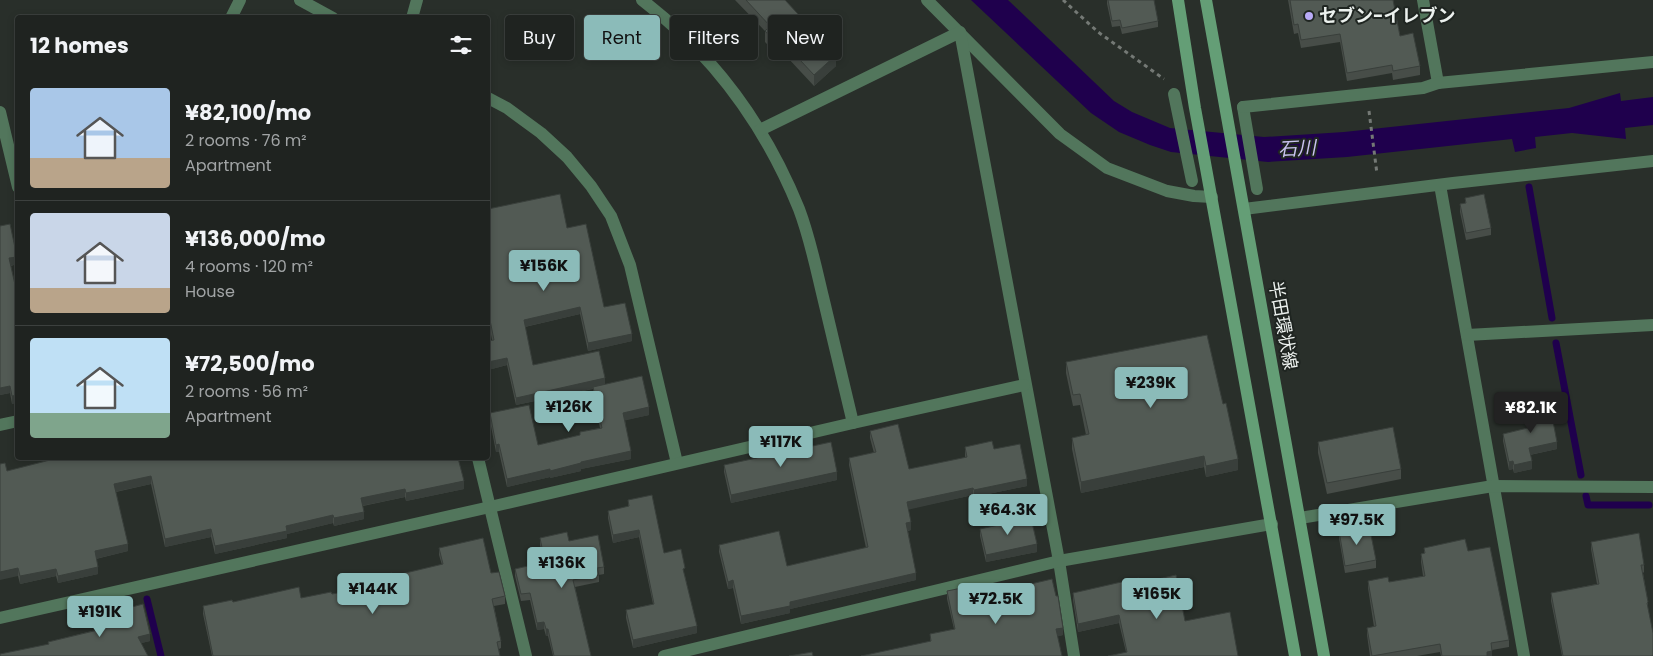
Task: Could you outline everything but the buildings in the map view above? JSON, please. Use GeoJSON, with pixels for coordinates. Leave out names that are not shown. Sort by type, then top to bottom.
{"type":"FeatureCollection","features":[{"type":"Feature","properties":{"kind":"main road"},"geometry":{"type":"LineString","coordinates":[[1178,0],[1195,108],[1295,656]]}},
{"type":"Feature","properties":{"kind":"main road","name":"半田環状線"},"geometry":{"type":"LineString","coordinates":[[1206,0],[1324,656]]}},
{"type":"Feature","properties":{"kind":"street"},"geometry":{"type":"LineString","coordinates":[[232,15],[240,0]]}},
{"type":"Feature","properties":{"kind":"street"},"geometry":{"type":"LineString","coordinates":[[300,0],[328,15]]}},
{"type":"Feature","properties":{"kind":"street"},"geometry":{"type":"LineString","coordinates":[[413,15],[417,0]]}},
{"type":"Feature","properties":{"kind":"street"},"geometry":{"type":"LineString","coordinates":[[642,0],[669,20],[701,51],[727,81],[760,130],[786,178],[800,211],[808,238],[853,422]]}},
{"type":"Feature","properties":{"kind":"street"},"geometry":{"type":"LineString","coordinates":[[927,0],[1060,134],[1107,168],[1168,191],[1194,196],[1211,191]]}},
{"type":"Feature","properties":{"kind":"street"},"geometry":{"type":"LineString","coordinates":[[1423,0],[1438,83]]}},
{"type":"Feature","properties":{"kind":"street"},"geometry":{"type":"LineString","coordinates":[[760,130],[960,32]]}},
{"type":"Feature","properties":{"kind":"street"},"geometry":{"type":"LineString","coordinates":[[960,32],[1074,656]]}},
{"type":"Feature","properties":{"kind":"street"},"geometry":{"type":"LineString","coordinates":[[1257,189],[1243,108],[1423,88],[1438,83],[1653,62]]}},
{"type":"Feature","properties":{"kind":"street"},"geometry":{"type":"LineString","coordinates":[[1174,94],[1192,182]]}},
{"type":"Feature","properties":{"kind":"street"},"geometry":{"type":"LineString","coordinates":[[490,99],[507,108],[541,133],[567,157],[591,186],[611,216],[630,265],[677,463]]}},
{"type":"Feature","properties":{"kind":"street"},"geometry":{"type":"LineString","coordinates":[[0,112],[12,142],[15,164]]}},
{"type":"Feature","properties":{"kind":"street"},"geometry":{"type":"LineString","coordinates":[[1244,209],[1653,161]]}},
{"type":"Feature","properties":{"kind":"street"},"geometry":{"type":"LineString","coordinates":[[1440,185],[1524,656]]}},
{"type":"Feature","properties":{"kind":"street"},"geometry":{"type":"LineString","coordinates":[[1467,335],[1653,325]]}},
{"type":"Feature","properties":{"kind":"street"},"geometry":{"type":"LineString","coordinates":[[0,618],[490,507],[853,422],[1024,385]]}},
{"type":"Feature","properties":{"kind":"street"},"geometry":{"type":"LineString","coordinates":[[0,425],[15,422]]}},
{"type":"Feature","properties":{"kind":"street"},"geometry":{"type":"LineString","coordinates":[[478,460],[526,656]]}},
{"type":"Feature","properties":{"kind":"street"},"geometry":{"type":"LineString","coordinates":[[1300,518],[1493,486],[1653,487]]}},
{"type":"Feature","properties":{"kind":"street"},"geometry":{"type":"LineString","coordinates":[[664,656],[1058,561],[1272,524]]}},
{"type":"Feature","properties":{"kind":"path"},"geometry":{"type":"LineString","coordinates":[[1063,0],[1098,32],[1165,80]]}},
{"type":"Feature","properties":{"kind":"path"},"geometry":{"type":"LineString","coordinates":[[1369,106],[1378,180]]}},
{"type":"Feature","properties":{"kind":"water","name":"石川"},"geometry":{"type":"Polygon","coordinates":[[[971,0],[1008,0],[1114,101],[1132,112],[1170,128],[1264,137],[1344,132],[1569,108],[1620,93],[1621,101],[1653,97],[1653,125],[1625,128],[1626,139],[1572,133],[1535,137],[1536,148],[1515,152],[1512,139],[1347,157],[1268,162],[1171,152],[1119,132],[1091,113],[971,0]]]}},
{"type":"Feature","properties":{"kind":"waterway"},"geometry":{"type":"LineString","coordinates":[[1529,187],[1552,318]]}},
{"type":"Feature","properties":{"kind":"waterway"},"geometry":{"type":"LineString","coordinates":[[1556,343],[1581,475]]}},
{"type":"Feature","properties":{"kind":"waterway"},"geometry":{"type":"LineString","coordinates":[[1586,496],[1588,505],[1649,505]]}},
{"type":"Feature","properties":{"kind":"waterway"},"geometry":{"type":"LineString","coordinates":[[147,599],[161,656]]}},
{"type":"Feature","properties":{"kind":"place","name":"セブン-イレブン"},"geometry":{"type":"Point","coordinates":[1309,16]}}]}
